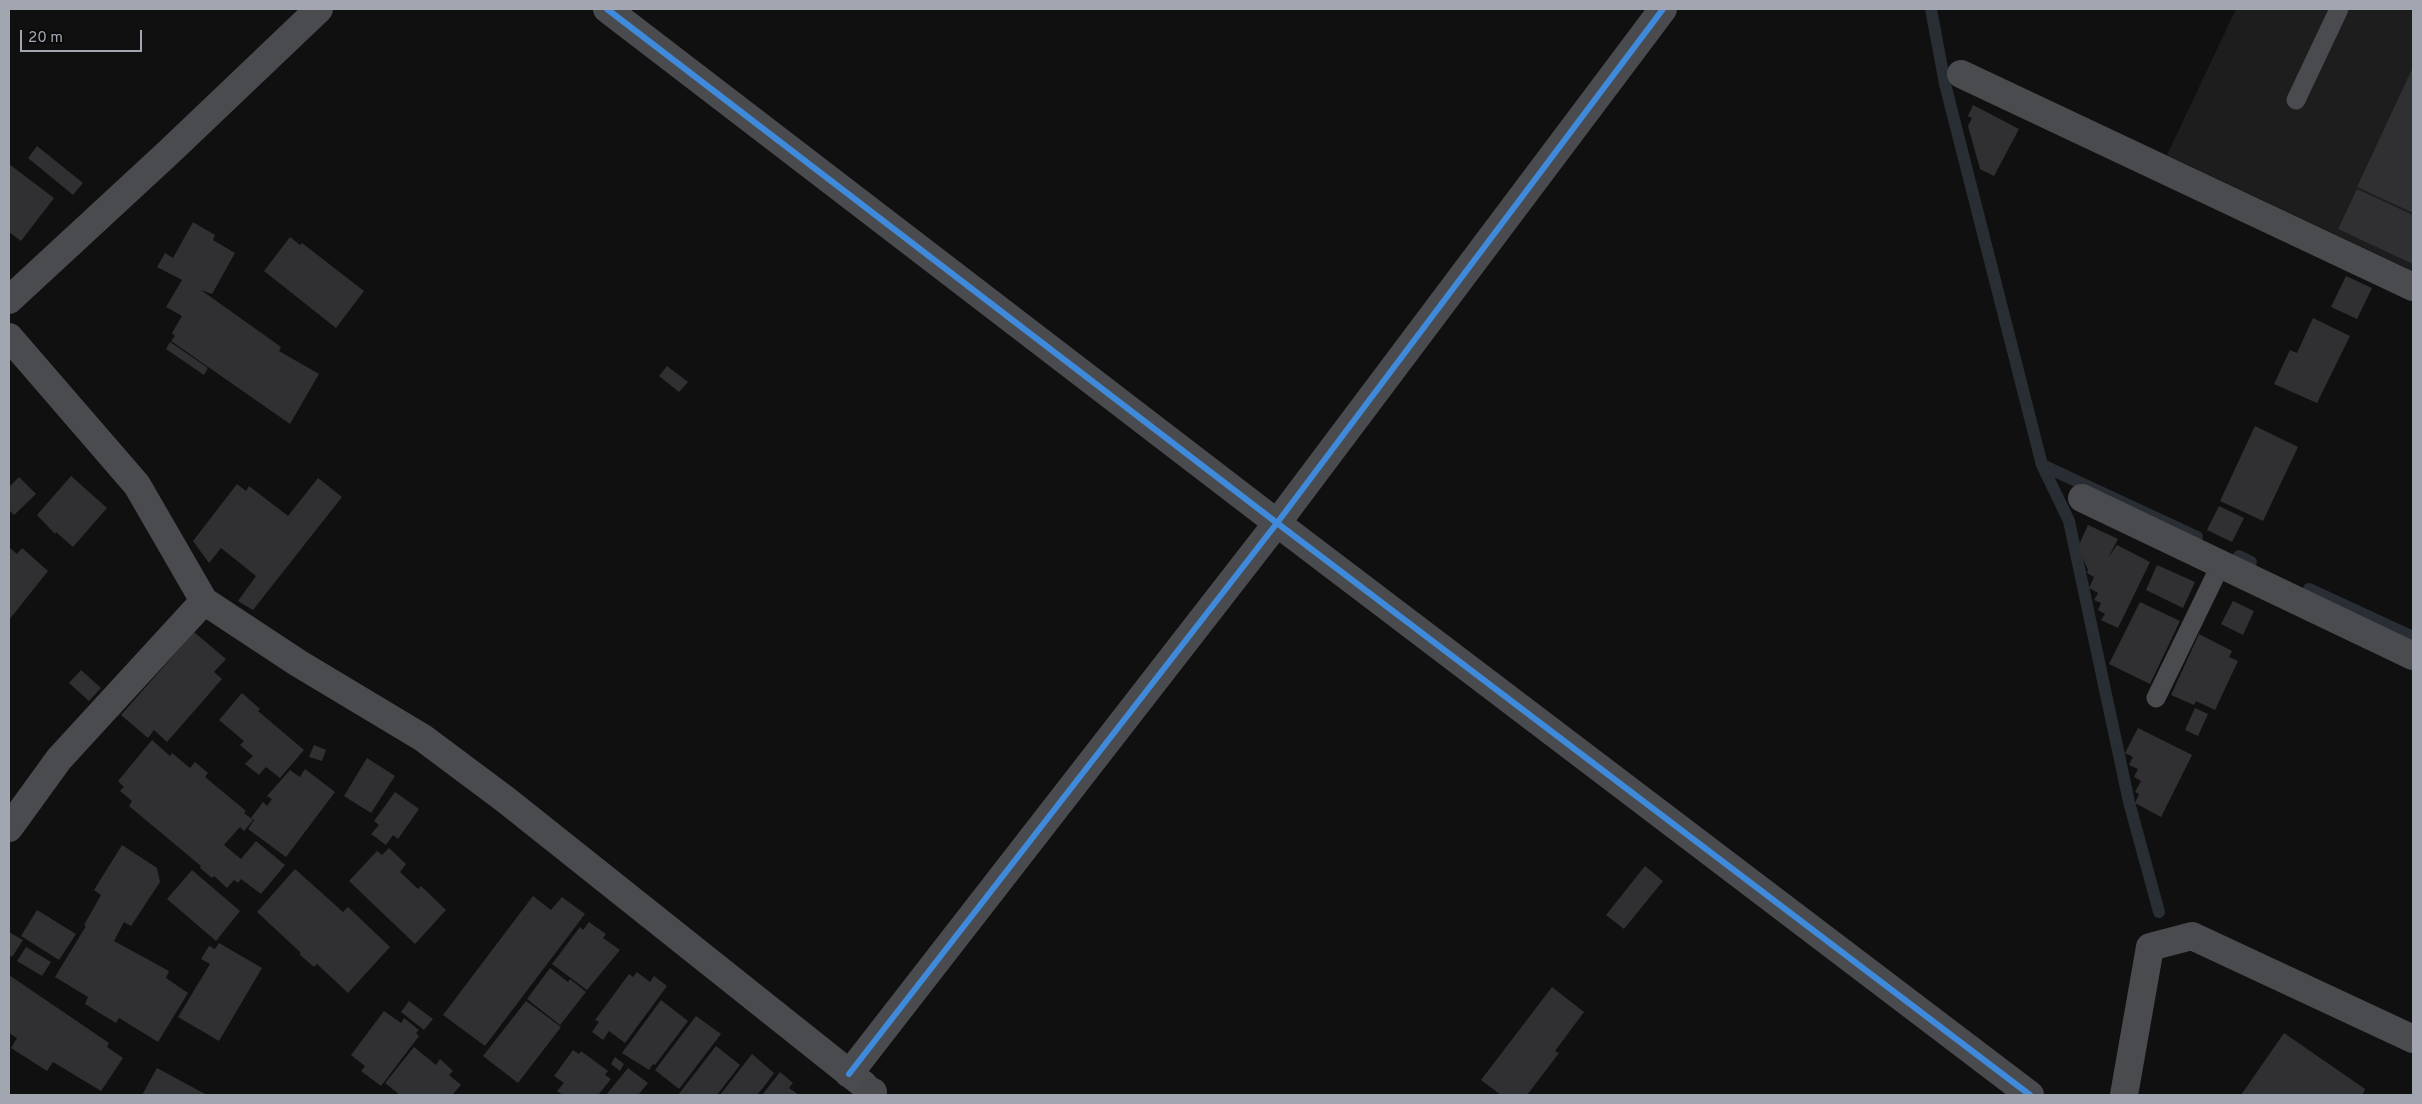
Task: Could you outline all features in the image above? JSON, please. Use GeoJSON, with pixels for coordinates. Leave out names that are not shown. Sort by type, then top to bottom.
{"type":"FeatureCollection","features":[{"type":"Feature","properties":{"kind":"street"},"geometry":{"type":"LineString","coordinates":[[9,300],[169,152],[319,9]]}},
{"type":"Feature","properties":{"kind":"street"},"geometry":{"type":"LineString","coordinates":[[607,9],[1277,523],[2030,1095]]}},
{"type":"Feature","properties":{"kind":"street"},"geometry":{"type":"LineString","coordinates":[[849,1074],[1277,523],[1663,9]]}},
{"type":"Feature","properties":{"kind":"street"},"geometry":{"type":"LineString","coordinates":[[1961,74],[2413,287]]}},
{"type":"Feature","properties":{"kind":"street"},"geometry":{"type":"LineString","coordinates":[[9,337],[137,485],[204,601],[298,663],[423,738],[506,800],[874,1094]]}},
{"type":"Feature","properties":{"kind":"street"},"geometry":{"type":"LineString","coordinates":[[2082,498],[2413,656]]}},
{"type":"Feature","properties":{"kind":"street"},"geometry":{"type":"LineString","coordinates":[[9,828],[59,759],[204,601]]}},
{"type":"Feature","properties":{"kind":"street"},"geometry":{"type":"LineString","coordinates":[[2124,1095],[2150,947],[2192,936],[2413,1039]]}},
{"type":"Feature","properties":{"kind":"lane"},"geometry":{"type":"LineString","coordinates":[[2296,100],[2339,9]]}},
{"type":"Feature","properties":{"kind":"lane"},"geometry":{"type":"LineString","coordinates":[[2156,698],[2221,564]]}},
{"type":"Feature","properties":{"kind":"shaded area"},"geometry":{"type":"Polygon","coordinates":[[[2236,9],[2413,9],[2413,271],[2167,155],[2236,9]]]}},
{"type":"Feature","properties":{"kind":"building"},"geometry":{"type":"Polygon","coordinates":[[[2413,67],[2413,213],[2357,187],[2413,67]]]}},
{"type":"Feature","properties":{"kind":"building"},"geometry":{"type":"Polygon","coordinates":[[[1973,105],[2019,129],[1994,176],[1980,169],[1968,126],[1972,118],[1968,116],[1973,105]]]}},
{"type":"Feature","properties":{"kind":"building"},"geometry":{"type":"Polygon","coordinates":[[[37,146],[83,183],[73,195],[28,158],[37,146]]]}},
{"type":"Feature","properties":{"kind":"building"},"geometry":{"type":"Polygon","coordinates":[[[9,164],[54,198],[21,241],[9,232],[9,164]]]}},
{"type":"Feature","properties":{"kind":"building"},"geometry":{"type":"Polygon","coordinates":[[[2357,189],[2413,215],[2413,264],[2338,229],[2357,189]]]}},
{"type":"Feature","properties":{"kind":"building"},"geometry":{"type":"Polygon","coordinates":[[[193,222],[215,235],[213,240],[235,253],[212,294],[201,290],[281,347],[279,351],[319,374],[290,424],[171,341],[175,336],[172,333],[182,316],[166,307],[182,280],[157,267],[165,253],[173,258],[193,222]]]}},
{"type":"Feature","properties":{"kind":"building"},"geometry":{"type":"Polygon","coordinates":[[[290,237],[300,245],[302,243],[364,291],[336,328],[264,271],[290,237]]]}},
{"type":"Feature","properties":{"kind":"building"},"geometry":{"type":"Polygon","coordinates":[[[2346,276],[2372,288],[2357,319],[2331,307],[2346,276]]]}},
{"type":"Feature","properties":{"kind":"building"},"geometry":{"type":"Polygon","coordinates":[[[2313,318],[2350,336],[2317,403],[2274,384],[2290,350],[2297,353],[2313,318]]]}},
{"type":"Feature","properties":{"kind":"building"},"geometry":{"type":"Polygon","coordinates":[[[170,342],[208,368],[204,375],[166,349],[170,342]]]}},
{"type":"Feature","properties":{"kind":"building"},"geometry":{"type":"Polygon","coordinates":[[[667,366],[688,382],[679,392],[659,376],[667,366]]]}},
{"type":"Feature","properties":{"kind":"building"},"geometry":{"type":"Polygon","coordinates":[[[2255,426],[2298,447],[2263,521],[2220,501],[2255,426]]]}},
{"type":"Feature","properties":{"kind":"building"},"geometry":{"type":"Polygon","coordinates":[[[71,476],[107,508],[73,547],[56,532],[55,534],[37,515],[71,476]]]}},
{"type":"Feature","properties":{"kind":"building"},"geometry":{"type":"Polygon","coordinates":[[[19,477],[36,494],[14,515],[9,510],[9,487],[19,477]]]}},
{"type":"Feature","properties":{"kind":"building"},"geometry":{"type":"Polygon","coordinates":[[[318,478],[342,497],[253,610],[238,601],[256,576],[221,548],[209,563],[193,541],[237,484],[246,491],[249,486],[288,516],[318,478]]]}},
{"type":"Feature","properties":{"kind":"building"},"geometry":{"type":"Polygon","coordinates":[[[2219,506],[2244,518],[2232,542],[2207,530],[2219,506]]]}},
{"type":"Feature","properties":{"kind":"building"},"geometry":{"type":"Polygon","coordinates":[[[2088,525],[2118,539],[2108,558],[2117,545],[2150,562],[2118,628],[2101,620],[2105,614],[2098,610],[2101,603],[2094,600],[2098,593],[2089,588],[2094,577],[2087,573],[2088,570],[2078,547],[2088,525]]]}},
{"type":"Feature","properties":{"kind":"building"},"geometry":{"type":"Polygon","coordinates":[[[9,547],[17,554],[22,548],[48,571],[9,620],[9,547]]]}},
{"type":"Feature","properties":{"kind":"building"},"geometry":{"type":"Polygon","coordinates":[[[2157,565],[2195,582],[2183,608],[2146,590],[2157,565]]]}},
{"type":"Feature","properties":{"kind":"building"},"geometry":{"type":"Polygon","coordinates":[[[2233,601],[2254,611],[2243,635],[2221,624],[2233,601]]]}},
{"type":"Feature","properties":{"kind":"building"},"geometry":{"type":"Polygon","coordinates":[[[2140,602],[2180,621],[2150,684],[2109,664],[2140,602]]]}},
{"type":"Feature","properties":{"kind":"building"},"geometry":{"type":"Polygon","coordinates":[[[194,632],[226,659],[214,672],[222,679],[167,742],[154,730],[148,738],[121,715],[194,632]]]}},
{"type":"Feature","properties":{"kind":"building"},"geometry":{"type":"Polygon","coordinates":[[[2199,634],[2232,651],[2229,657],[2238,661],[2215,710],[2196,701],[2194,705],[2171,695],[2199,634]]]}},
{"type":"Feature","properties":{"kind":"building"},"geometry":{"type":"Polygon","coordinates":[[[81,670],[101,688],[89,701],[69,683],[81,670]]]}},
{"type":"Feature","properties":{"kind":"building"},"geometry":{"type":"Polygon","coordinates":[[[242,693],[260,709],[258,711],[304,750],[280,778],[266,767],[259,775],[245,764],[253,756],[240,745],[244,741],[219,720],[242,693]]]}},
{"type":"Feature","properties":{"kind":"building"},"geometry":{"type":"Polygon","coordinates":[[[2195,708],[2208,714],[2198,736],[2185,730],[2195,708]]]}},
{"type":"Feature","properties":{"kind":"building"},"geometry":{"type":"Polygon","coordinates":[[[2138,728],[2192,755],[2161,817],[2135,803],[2139,794],[2135,792],[2141,781],[2134,777],[2138,769],[2129,765],[2133,757],[2125,753],[2138,728]]]}},
{"type":"Feature","properties":{"kind":"building"},"geometry":{"type":"Polygon","coordinates":[[[152,740],[170,756],[172,753],[190,768],[195,762],[208,773],[205,777],[246,811],[244,813],[253,820],[244,831],[240,827],[224,845],[241,859],[256,841],[285,865],[261,894],[241,879],[238,883],[234,880],[227,888],[214,876],[212,878],[200,868],[201,866],[129,806],[132,801],[120,791],[124,787],[118,781],[152,740]]]}},
{"type":"Feature","properties":{"kind":"building"},"geometry":{"type":"Polygon","coordinates":[[[314,745],[326,750],[322,761],[309,757],[314,745]]]}},
{"type":"Feature","properties":{"kind":"building"},"geometry":{"type":"Polygon","coordinates":[[[367,758],[395,776],[371,813],[344,796],[367,758]]]}},
{"type":"Feature","properties":{"kind":"building"},"geometry":{"type":"Polygon","coordinates":[[[305,769],[335,792],[286,857],[248,829],[254,820],[251,818],[263,802],[267,806],[272,799],[267,796],[290,770],[300,777],[305,769]]]}},
{"type":"Feature","properties":{"kind":"building"},"geometry":{"type":"Polygon","coordinates":[[[395,792],[419,809],[398,839],[393,835],[386,845],[371,834],[379,825],[374,821],[395,792]]]}},
{"type":"Feature","properties":{"kind":"building"},"geometry":{"type":"Polygon","coordinates":[[[122,845],[157,868],[160,882],[131,926],[124,922],[114,941],[169,971],[166,978],[188,993],[158,1042],[119,1018],[116,1023],[85,1004],[88,997],[55,977],[86,926],[84,925],[101,895],[94,890],[122,845]]]}},
{"type":"Feature","properties":{"kind":"building"},"geometry":{"type":"Polygon","coordinates":[[[389,848],[406,864],[400,872],[418,889],[421,886],[446,910],[415,944],[349,881],[377,851],[382,855],[389,848]]]}},
{"type":"Feature","properties":{"kind":"building"},"geometry":{"type":"Polygon","coordinates":[[[1645,866],[1663,881],[1624,929],[1606,915],[1645,866]]]}},
{"type":"Feature","properties":{"kind":"building"},"geometry":{"type":"Polygon","coordinates":[[[295,869],[343,912],[348,907],[390,947],[348,993],[317,964],[314,967],[299,954],[301,953],[257,912],[295,869]]]}},
{"type":"Feature","properties":{"kind":"building"},"geometry":{"type":"Polygon","coordinates":[[[192,870],[240,911],[216,941],[167,899],[192,870]]]}},
{"type":"Feature","properties":{"kind":"building"},"geometry":{"type":"Polygon","coordinates":[[[533,896],[551,910],[562,897],[585,914],[485,1046],[443,1015],[533,896]]]}},
{"type":"Feature","properties":{"kind":"building"},"geometry":{"type":"Polygon","coordinates":[[[37,910],[76,934],[59,960],[21,936],[37,910]]]}},
{"type":"Feature","properties":{"kind":"building"},"geometry":{"type":"Polygon","coordinates":[[[589,922],[606,934],[603,938],[620,950],[587,990],[552,964],[580,927],[583,930],[589,922]]]}},
{"type":"Feature","properties":{"kind":"building"},"geometry":{"type":"Polygon","coordinates":[[[9,932],[23,940],[12,957],[9,955],[9,932]]]}},
{"type":"Feature","properties":{"kind":"building"},"geometry":{"type":"Polygon","coordinates":[[[219,943],[262,968],[219,1041],[178,1017],[210,964],[201,959],[209,946],[215,949],[219,943]]]}},
{"type":"Feature","properties":{"kind":"building"},"geometry":{"type":"Polygon","coordinates":[[[26,947],[51,962],[42,976],[17,961],[26,947]]]}},
{"type":"Feature","properties":{"kind":"building"},"geometry":{"type":"Polygon","coordinates":[[[550,968],[568,982],[570,979],[586,992],[560,1025],[527,999],[550,968]]]}},
{"type":"Feature","properties":{"kind":"building"},"geometry":{"type":"Polygon","coordinates":[[[637,972],[650,982],[654,976],[667,986],[625,1043],[609,1031],[603,1040],[592,1032],[599,1022],[595,1020],[629,974],[633,977],[637,972]]]}},
{"type":"Feature","properties":{"kind":"building"},"geometry":{"type":"Polygon","coordinates":[[[9,975],[109,1043],[107,1047],[123,1058],[101,1091],[53,1062],[47,1071],[11,1048],[17,1038],[9,1033],[9,975]]]}},
{"type":"Feature","properties":{"kind":"building"},"geometry":{"type":"Polygon","coordinates":[[[1552,987],[1584,1012],[1555,1051],[1559,1053],[1527,1095],[1501,1095],[1481,1080],[1552,987]]]}},
{"type":"Feature","properties":{"kind":"building"},"geometry":{"type":"Polygon","coordinates":[[[661,1000],[688,1021],[655,1065],[653,1064],[649,1070],[622,1053],[661,1000]]]}},
{"type":"Feature","properties":{"kind":"building"},"geometry":{"type":"Polygon","coordinates":[[[409,1001],[433,1019],[424,1030],[401,1012],[409,1001]]]}},
{"type":"Feature","properties":{"kind":"building"},"geometry":{"type":"Polygon","coordinates":[[[526,1001],[561,1027],[518,1083],[483,1056],[526,1001]]]}},
{"type":"Feature","properties":{"kind":"building"},"geometry":{"type":"Polygon","coordinates":[[[384,1011],[401,1023],[404,1018],[419,1030],[416,1033],[419,1036],[381,1086],[361,1071],[365,1066],[351,1055],[384,1011]]]}},
{"type":"Feature","properties":{"kind":"building"},"geometry":{"type":"Polygon","coordinates":[[[696,1016],[721,1034],[679,1089],[655,1070],[696,1016]]]}},
{"type":"Feature","properties":{"kind":"building"},"geometry":{"type":"Polygon","coordinates":[[[2284,1033],[2365,1089],[2363,1094],[2365,1095],[2241,1095],[2284,1033]]]}},
{"type":"Feature","properties":{"kind":"building"},"geometry":{"type":"Polygon","coordinates":[[[716,1046],[740,1065],[717,1095],[678,1095],[716,1046]]]}},
{"type":"Feature","properties":{"kind":"building"},"geometry":{"type":"Polygon","coordinates":[[[414,1047],[436,1065],[440,1059],[453,1071],[449,1075],[461,1085],[452,1095],[400,1095],[385,1083],[414,1047]]]}},
{"type":"Feature","properties":{"kind":"building"},"geometry":{"type":"Polygon","coordinates":[[[573,1050],[579,1054],[581,1051],[608,1071],[605,1075],[611,1079],[598,1095],[563,1095],[557,1091],[564,1083],[554,1076],[573,1050]]]}},
{"type":"Feature","properties":{"kind":"building"},"geometry":{"type":"Polygon","coordinates":[[[752,1054],[774,1073],[766,1084],[757,1095],[720,1095],[752,1054]]]}},
{"type":"Feature","properties":{"kind":"building"},"geometry":{"type":"Polygon","coordinates":[[[615,1057],[624,1064],[620,1071],[611,1064],[615,1057]]]}},
{"type":"Feature","properties":{"kind":"building"},"geometry":{"type":"Polygon","coordinates":[[[157,1068],[205,1094],[142,1095],[157,1068]]]}},
{"type":"Feature","properties":{"kind":"building"},"geometry":{"type":"Polygon","coordinates":[[[628,1068],[648,1083],[638,1095],[606,1095],[628,1068]]]}},
{"type":"Feature","properties":{"kind":"building"},"geometry":{"type":"Polygon","coordinates":[[[780,1072],[793,1083],[789,1088],[799,1095],[762,1095],[780,1072]]]}},
{"type":"Feature","properties":{"kind":"waterway"},"geometry":{"type":"LineString","coordinates":[[1931,9],[1945,84],[2042,465],[2197,537]]}},
{"type":"Feature","properties":{"kind":"waterway"},"geometry":{"type":"LineString","coordinates":[[2042,465],[2069,521],[2129,802],[2159,912]]}},
{"type":"Feature","properties":{"kind":"waterway"},"geometry":{"type":"LineString","coordinates":[[2239,556],[2251,562]]}},
{"type":"Feature","properties":{"kind":"waterway"},"geometry":{"type":"LineString","coordinates":[[2309,589],[2413,637]]}},
{"type":"Feature","properties":{"kind":"cycle path"},"geometry":{"type":"LineString","coordinates":[[607,9],[1277,523],[2030,1095]]}},
{"type":"Feature","properties":{"kind":"cycle path"},"geometry":{"type":"LineString","coordinates":[[849,1074],[1277,523],[1663,9]]}}]}
